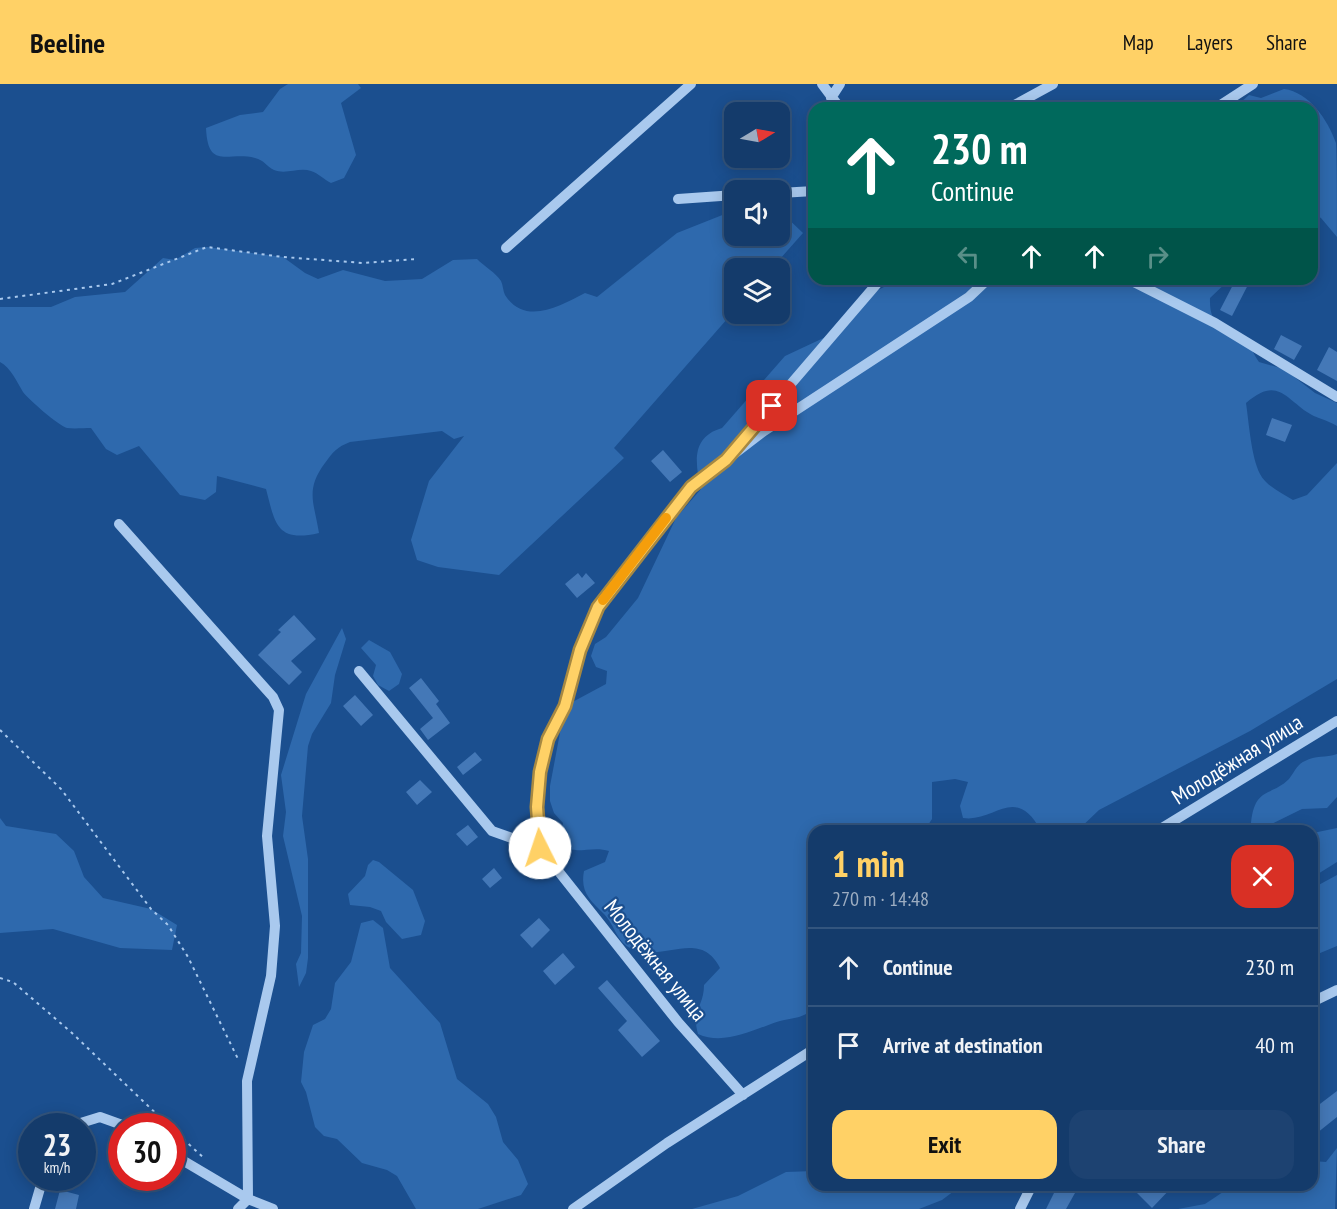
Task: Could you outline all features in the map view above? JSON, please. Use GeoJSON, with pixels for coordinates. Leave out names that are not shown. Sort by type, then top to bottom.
{"type":"FeatureCollection","features":[{"type":"Feature","properties":{"kind":"street"},"geometry":{"type":"LineString","coordinates":[[506,248],[691,84]]}},
{"type":"Feature","properties":{"kind":"street"},"geometry":{"type":"LineString","coordinates":[[822,84],[835,102]]}},
{"type":"Feature","properties":{"kind":"street"},"geometry":{"type":"LineString","coordinates":[[831,98],[840,84]]}},
{"type":"Feature","properties":{"kind":"street"},"geometry":{"type":"LineString","coordinates":[[1020,102],[1053,84]]}},
{"type":"Feature","properties":{"kind":"street"},"geometry":{"type":"LineString","coordinates":[[1225,102],[1253,84]]}},
{"type":"Feature","properties":{"kind":"street"},"geometry":{"type":"LineString","coordinates":[[790,192],[808,191]]}},
{"type":"Feature","properties":{"kind":"street"},"geometry":{"type":"LineString","coordinates":[[678,199],[724,196]]}},
{"type":"Feature","properties":{"kind":"street"},"geometry":{"type":"LineString","coordinates":[[726,460],[876,285]]}},
{"type":"Feature","properties":{"kind":"street"},"geometry":{"type":"LineString","coordinates":[[359,671],[492,831],[540,848],[537,807],[540,772],[548,739],[565,706],[580,650],[598,607],[691,487],[764,430],[969,297],[982,285]]}},
{"type":"Feature","properties":{"kind":"street"},"geometry":{"type":"LineString","coordinates":[[1140,285],[1215,323],[1337,397]]}},
{"type":"Feature","properties":{"kind":"street"},"geometry":{"type":"LineString","coordinates":[[119,524],[273,697],[279,710],[267,836],[275,926],[271,976],[247,1080],[248,1199],[238,1209]]}},
{"type":"Feature","properties":{"kind":"street","name":"Молодёжная улица"},"geometry":{"type":"LineString","coordinates":[[1167,825],[1337,721]]}},
{"type":"Feature","properties":{"kind":"street","name":"Молодёжная улица"},"geometry":{"type":"LineString","coordinates":[[540,848],[678,1022],[743,1095]]}},
{"type":"Feature","properties":{"kind":"street"},"geometry":{"type":"LineString","coordinates":[[1318,999],[1337,990]]}},
{"type":"Feature","properties":{"kind":"street"},"geometry":{"type":"LineString","coordinates":[[573,1209],[650,1155],[808,1053]]}},
{"type":"Feature","properties":{"kind":"street"},"geometry":{"type":"LineString","coordinates":[[186,1162],[248,1199],[273,1209]]}},
{"type":"Feature","properties":{"kind":"street"},"geometry":{"type":"LineString","coordinates":[[34,1209],[39,1191]]}},
{"type":"Feature","properties":{"kind":"street"},"geometry":{"type":"LineString","coordinates":[[1020,1209],[1029,1191]]}},
{"type":"Feature","properties":{"kind":"path"},"geometry":{"type":"LineString","coordinates":[[0,299],[112,284],[207,247],[283,257],[363,263],[416,259]]}},
{"type":"Feature","properties":{"kind":"path"},"geometry":{"type":"LineString","coordinates":[[0,730],[61,789],[151,909],[168,925],[237,1053],[247,1080]]}},
{"type":"Feature","properties":{"kind":"path"},"geometry":{"type":"LineString","coordinates":[[0,978],[13,982],[72,1033],[155,1113]]}},
{"type":"Feature","properties":{"kind":"shaded area"},"geometry":{"type":"Polygon","coordinates":[[[288,84],[358,84],[361,88],[341,103],[356,155],[344,178],[331,183],[311,171],[274,170],[258,159],[215,155],[211,150],[206,128],[240,115],[263,112],[280,89],[288,84]]]}},
{"type":"Feature","properties":{"kind":"shaded area"},"geometry":{"type":"Polygon","coordinates":[[[1284,89],[1302,95],[1310,102],[1241,102],[1249,95],[1261,98],[1284,89]]]}},
{"type":"Feature","properties":{"kind":"shaded area"},"geometry":{"type":"Polygon","coordinates":[[[1318,111],[1336,143],[1337,237],[1318,216],[1318,111]]]}},
{"type":"Feature","properties":{"kind":"shaded area"},"geometry":{"type":"Polygon","coordinates":[[[724,214],[724,246],[790,246],[790,221],[803,233],[781,258],[724,258],[724,323],[614,448],[624,458],[499,575],[438,567],[417,560],[411,540],[429,481],[464,436],[454,439],[442,431],[350,442],[342,446],[328,459],[315,481],[313,504],[319,533],[294,535],[286,532],[275,520],[266,489],[217,476],[216,492],[205,500],[180,495],[139,446],[117,455],[106,449],[91,428],[63,426],[26,396],[11,371],[0,362],[0,307],[51,307],[75,297],[125,292],[163,258],[175,260],[195,248],[207,247],[283,257],[305,273],[318,279],[343,270],[385,281],[422,279],[453,260],[477,259],[499,278],[505,295],[513,304],[522,310],[533,311],[554,308],[585,293],[597,297],[677,233],[724,214]]]}},
{"type":"Feature","properties":{"kind":"shaded area"},"geometry":{"type":"Polygon","coordinates":[[[888,285],[1224,285],[1210,298],[1210,308],[1215,320],[1243,338],[1259,362],[1284,369],[1315,393],[1337,403],[1337,426],[1310,414],[1286,395],[1272,390],[1256,395],[1246,403],[1252,449],[1257,467],[1266,482],[1275,489],[1293,500],[1307,495],[1337,463],[1337,679],[1250,731],[1099,810],[1083,825],[1037,825],[1022,809],[1013,807],[974,818],[963,818],[960,806],[968,782],[955,779],[932,782],[932,819],[928,825],[808,825],[808,1012],[735,1036],[707,1037],[698,1034],[696,1019],[704,985],[720,968],[712,956],[702,950],[692,948],[644,952],[627,946],[619,938],[608,918],[590,900],[583,885],[584,871],[605,862],[609,851],[575,850],[569,849],[564,844],[563,823],[554,813],[550,801],[550,786],[565,706],[606,684],[607,671],[596,667],[591,656],[595,644],[606,637],[638,598],[676,518],[701,489],[697,470],[700,444],[712,432],[722,428],[785,356],[832,334],[863,298],[888,285]]]}},
{"type":"Feature","properties":{"kind":"shaded area"},"geometry":{"type":"Polygon","coordinates":[[[342,628],[346,639],[335,675],[331,703],[312,734],[308,746],[302,816],[308,859],[308,958],[306,973],[299,987],[296,964],[301,953],[302,916],[283,836],[286,812],[281,775],[306,694],[342,628]]]}},
{"type":"Feature","properties":{"kind":"shaded area"},"geometry":{"type":"Polygon","coordinates":[[[369,640],[390,652],[402,674],[399,684],[389,691],[378,685],[373,676],[376,665],[361,648],[369,640]]]}},
{"type":"Feature","properties":{"kind":"shaded area"},"geometry":{"type":"Polygon","coordinates":[[[1337,754],[1337,797],[1327,808],[1302,809],[1269,825],[1252,825],[1253,811],[1260,798],[1289,779],[1302,762],[1337,754]]]}},
{"type":"Feature","properties":{"kind":"shaded area"},"geometry":{"type":"Polygon","coordinates":[[[0,818],[6,826],[56,834],[74,851],[84,877],[103,898],[151,909],[177,925],[172,950],[120,948],[53,929],[0,933],[0,818]]]}},
{"type":"Feature","properties":{"kind":"shaded area"},"geometry":{"type":"Polygon","coordinates":[[[1337,828],[1337,862],[1318,874],[1318,832],[1337,828]]]}},
{"type":"Feature","properties":{"kind":"shaded area"},"geometry":{"type":"Polygon","coordinates":[[[373,860],[379,862],[413,890],[425,921],[421,935],[402,939],[386,922],[381,911],[370,907],[350,905],[348,894],[365,876],[368,865],[373,860]]]}},
{"type":"Feature","properties":{"kind":"shaded area"},"geometry":{"type":"Polygon","coordinates":[[[1337,875],[1337,946],[1318,954],[1318,885],[1337,875]]]}},
{"type":"Feature","properties":{"kind":"shaded area"},"geometry":{"type":"Polygon","coordinates":[[[373,920],[383,928],[390,968],[440,1023],[457,1079],[488,1104],[496,1117],[503,1142],[518,1160],[528,1184],[521,1195],[478,1209],[416,1209],[397,1176],[387,1170],[362,1163],[337,1139],[324,1136],[315,1127],[306,1092],[301,1082],[304,1052],[313,1025],[325,1019],[331,1009],[335,983],[351,962],[361,923],[373,920]]]}},
{"type":"Feature","properties":{"kind":"shaded area"},"geometry":{"type":"Polygon","coordinates":[[[1337,1148],[1335,1209],[1178,1209],[1205,1204],[1224,1191],[1318,1191],[1318,1161],[1326,1162],[1337,1148]]]}},
{"type":"Feature","properties":{"kind":"shaded area"},"geometry":{"type":"Polygon","coordinates":[[[808,1171],[808,1191],[954,1191],[942,1200],[919,1209],[692,1209],[738,1196],[786,1172],[808,1171]]]}},
{"type":"Feature","properties":{"kind":"building"},"geometry":{"type":"Polygon","coordinates":[[[1233,285],[1248,285],[1232,316],[1220,310],[1233,285]]]}},
{"type":"Feature","properties":{"kind":"building"},"geometry":{"type":"Polygon","coordinates":[[[1281,335],[1302,346],[1294,360],[1274,349],[1281,335]]]}},
{"type":"Feature","properties":{"kind":"building"},"geometry":{"type":"Polygon","coordinates":[[[1329,347],[1337,352],[1337,381],[1317,370],[1329,347]]]}},
{"type":"Feature","properties":{"kind":"building"},"geometry":{"type":"Polygon","coordinates":[[[1272,418],[1292,425],[1285,442],[1266,435],[1272,418]]]}},
{"type":"Feature","properties":{"kind":"building"},"geometry":{"type":"Polygon","coordinates":[[[663,450],[682,472],[670,482],[651,461],[663,450]]]}},
{"type":"Feature","properties":{"kind":"building"},"geometry":{"type":"Polygon","coordinates":[[[578,573],[582,578],[586,573],[595,583],[577,598],[565,584],[578,573]]]}},
{"type":"Feature","properties":{"kind":"building"},"geometry":{"type":"Polygon","coordinates":[[[294,615],[316,639],[291,661],[302,672],[289,685],[258,655],[281,632],[278,630],[294,615]]]}},
{"type":"Feature","properties":{"kind":"building"},"geometry":{"type":"Polygon","coordinates":[[[421,678],[439,701],[436,704],[450,723],[428,740],[420,729],[433,718],[409,688],[421,678]]]}},
{"type":"Feature","properties":{"kind":"building"},"geometry":{"type":"Polygon","coordinates":[[[355,695],[373,715],[361,726],[343,706],[355,695]]]}},
{"type":"Feature","properties":{"kind":"building"},"geometry":{"type":"Polygon","coordinates":[[[475,752],[482,760],[463,775],[457,767],[475,752]]]}},
{"type":"Feature","properties":{"kind":"building"},"geometry":{"type":"Polygon","coordinates":[[[420,780],[432,792],[417,805],[406,792],[420,780]]]}},
{"type":"Feature","properties":{"kind":"building"},"geometry":{"type":"Polygon","coordinates":[[[468,825],[478,837],[467,846],[456,834],[468,825]]]}},
{"type":"Feature","properties":{"kind":"building"},"geometry":{"type":"Polygon","coordinates":[[[494,868],[502,878],[490,888],[482,879],[494,868]]]}},
{"type":"Feature","properties":{"kind":"building"},"geometry":{"type":"Polygon","coordinates":[[[539,918],[550,930],[532,948],[520,935],[539,918]]]}},
{"type":"Feature","properties":{"kind":"building"},"geometry":{"type":"Polygon","coordinates":[[[563,953],[575,967],[555,985],[543,971],[563,953]]]}},
{"type":"Feature","properties":{"kind":"building"},"geometry":{"type":"Polygon","coordinates":[[[607,980],[660,1041],[642,1057],[618,1030],[627,1021],[598,988],[607,980]]]}},
{"type":"Feature","properties":{"kind":"building"},"geometry":{"type":"Polygon","coordinates":[[[1337,1091],[1337,1117],[1318,1132],[1318,1105],[1337,1091]]]}},
{"type":"Feature","properties":{"kind":"building"},"geometry":{"type":"Polygon","coordinates":[[[60,1191],[79,1195],[76,1209],[55,1209],[60,1191]]]}},
{"type":"Feature","properties":{"kind":"building"},"geometry":{"type":"Polygon","coordinates":[[[1055,1191],[1075,1193],[1066,1209],[1046,1209],[1055,1191]]]}},
{"type":"Feature","properties":{"kind":"building"},"geometry":{"type":"Polygon","coordinates":[[[1137,1191],[1168,1191],[1152,1208],[1137,1191]]]}},
{"type":"Feature","properties":{"kind":"slow traffic"},"geometry":{"type":"LineString","coordinates":[[603,600],[666,518]]}},
{"type":"Feature","properties":{"kind":"route"},"geometry":{"type":"LineString","coordinates":[[540,848],[537,807],[540,772],[548,739],[565,706],[580,650],[598,607],[653,533],[691,487],[726,460],[772,406]]}}]}
